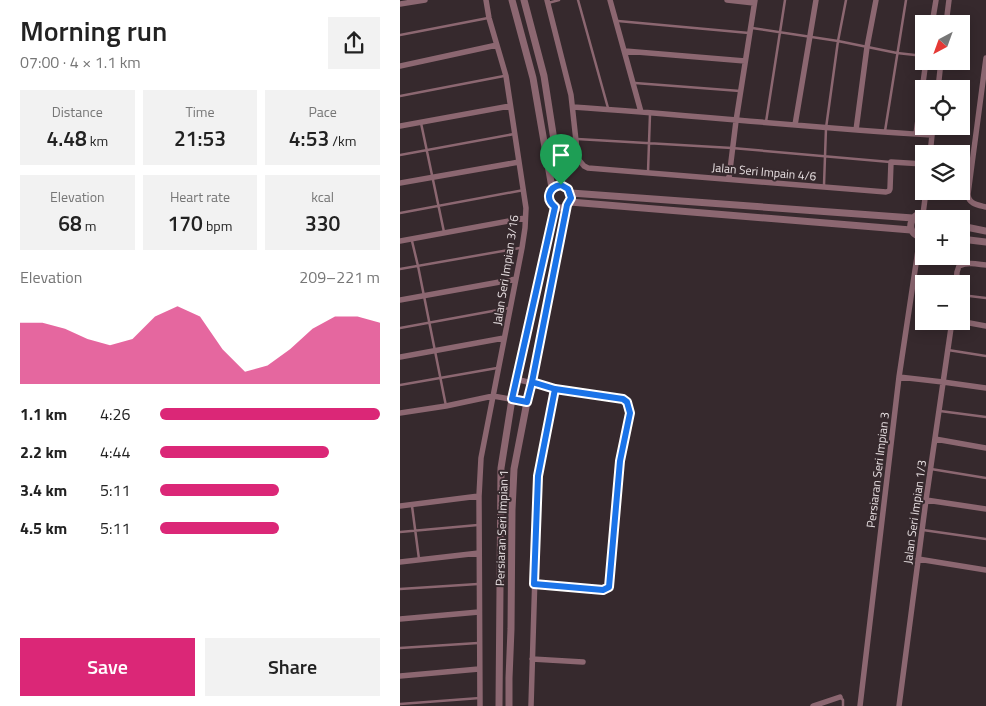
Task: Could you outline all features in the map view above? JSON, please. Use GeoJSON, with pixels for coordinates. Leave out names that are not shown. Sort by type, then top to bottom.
{"type":"FeatureCollection","features":[{"type":"Feature","properties":{"kind":"street"},"geometry":{"type":"LineString","coordinates":[[400,4],[425,0]]}},
{"type":"Feature","properties":{"kind":"street","name":"Jalan Seri Impian 3/16"},"geometry":{"type":"LineString","coordinates":[[480,706],[479,496],[481,458],[511,308],[526,218],[524,190],[506,76],[489,18],[486,0]]}},
{"type":"Feature","properties":{"kind":"street"},"geometry":{"type":"LineString","coordinates":[[512,0],[533,78],[552,188],[549,196],[551,204],[559,208],[569,203],[571,193],[568,189],[561,185],[552,188]]}},
{"type":"Feature","properties":{"kind":"street"},"geometry":{"type":"LineString","coordinates":[[524,0],[544,76],[561,185]]}},
{"type":"Feature","properties":{"kind":"street"},"geometry":{"type":"LineString","coordinates":[[610,0],[641,112]]}},
{"type":"Feature","properties":{"kind":"street"},"geometry":{"type":"LineString","coordinates":[[727,0],[754,1],[732,148],[730,178]]}},
{"type":"Feature","properties":{"kind":"street"},"geometry":{"type":"LineString","coordinates":[[795,125],[816,0]]}},
{"type":"Feature","properties":{"kind":"street"},"geometry":{"type":"LineString","coordinates":[[856,130],[867,47],[876,0]]}},
{"type":"Feature","properties":{"kind":"street"},"geometry":{"type":"LineString","coordinates":[[934,15],[936,0]]}},
{"type":"Feature","properties":{"kind":"street"},"geometry":{"type":"LineString","coordinates":[[947,15],[949,0]]}},
{"type":"Feature","properties":{"kind":"street"},"geometry":{"type":"LineString","coordinates":[[548,2],[567,76],[573,108],[575,139]]}},
{"type":"Feature","properties":{"kind":"street"},"geometry":{"type":"LineString","coordinates":[[400,66],[497,45]]}},
{"type":"Feature","properties":{"kind":"street"},"geometry":{"type":"LineString","coordinates":[[624,51],[745,61]]}},
{"type":"Feature","properties":{"kind":"street"},"geometry":{"type":"LineString","coordinates":[[986,58],[968,194],[970,202],[986,207]]}},
{"type":"Feature","properties":{"kind":"street"},"geometry":{"type":"LineString","coordinates":[[400,126],[510,106]]}},
{"type":"Feature","properties":{"kind":"street"},"geometry":{"type":"LineString","coordinates":[[573,108],[915,134]]}},
{"type":"Feature","properties":{"kind":"street"},"geometry":{"type":"LineString","coordinates":[[931,145],[932,135]]}},
{"type":"Feature","properties":{"kind":"street","name":"Jalan Seri Impain 4/6"},"geometry":{"type":"LineString","coordinates":[[575,139],[578,159],[584,166],[592,168],[824,187],[889,191],[891,162]]}},
{"type":"Feature","properties":{"kind":"street"},"geometry":{"type":"LineString","coordinates":[[400,183],[519,162]]}},
{"type":"Feature","properties":{"kind":"street"},"geometry":{"type":"LineString","coordinates":[[891,162],[915,163]]}},
{"type":"Feature","properties":{"kind":"street"},"geometry":{"type":"LineString","coordinates":[[571,193],[913,218],[911,230],[915,235]]}},
{"type":"Feature","properties":{"kind":"street"},"geometry":{"type":"LineString","coordinates":[[569,203],[911,230]]}},
{"type":"Feature","properties":{"kind":"street","name":"Persiaran Seri Impian 1"},"geometry":{"type":"LineString","coordinates":[[510,706],[514,469],[569,203]]}},
{"type":"Feature","properties":{"kind":"street","name":"Persiaran Seri Impian 1"},"geometry":{"type":"LineString","coordinates":[[499,706],[501,468],[516,379],[555,207]]}},
{"type":"Feature","properties":{"kind":"street"},"geometry":{"type":"LineString","coordinates":[[400,241],[526,218]]}},
{"type":"Feature","properties":{"kind":"street"},"geometry":{"type":"LineString","coordinates":[[970,228],[986,231]]}},
{"type":"Feature","properties":{"kind":"street"},"geometry":{"type":"LineString","coordinates":[[970,239],[986,242]]}},
{"type":"Feature","properties":{"kind":"street"},"geometry":{"type":"LineString","coordinates":[[957,275],[960,266],[965,264],[973,263],[986,266]]}},
{"type":"Feature","properties":{"kind":"street","name":"Persiaran Seri Impian 3"},"geometry":{"type":"LineString","coordinates":[[860,706],[899,377],[917,265]]}},
{"type":"Feature","properties":{"kind":"street"},"geometry":{"type":"LineString","coordinates":[[400,300],[516,279]]}},
{"type":"Feature","properties":{"kind":"street"},"geometry":{"type":"LineString","coordinates":[[970,323],[986,326]]}},
{"type":"Feature","properties":{"kind":"street","name":"Jalan Seri Impian 1/3"},"geometry":{"type":"LineString","coordinates":[[899,706],[950,330]]}},
{"type":"Feature","properties":{"kind":"street"},"geometry":{"type":"LineString","coordinates":[[400,356],[504,338]]}},
{"type":"Feature","properties":{"kind":"street"},"geometry":{"type":"LineString","coordinates":[[899,377],[986,388]]}},
{"type":"Feature","properties":{"kind":"street"},"geometry":{"type":"LineString","coordinates":[[516,379],[555,389],[623,399],[627,402],[630,413],[620,461],[609,587],[603,590],[534,584]]}},
{"type":"Feature","properties":{"kind":"street"},"geometry":{"type":"LineString","coordinates":[[531,706],[538,476],[555,389]]}},
{"type":"Feature","properties":{"kind":"street"},"geometry":{"type":"LineString","coordinates":[[400,413],[493,396],[527,402]]}},
{"type":"Feature","properties":{"kind":"street"},"geometry":{"type":"LineString","coordinates":[[935,439],[986,448]]}},
{"type":"Feature","properties":{"kind":"street"},"geometry":{"type":"LineString","coordinates":[[400,506],[479,496]]}},
{"type":"Feature","properties":{"kind":"street"},"geometry":{"type":"LineString","coordinates":[[926,500],[986,509]]}},
{"type":"Feature","properties":{"kind":"street"},"geometry":{"type":"LineString","coordinates":[[400,562],[479,553]]}},
{"type":"Feature","properties":{"kind":"street"},"geometry":{"type":"LineString","coordinates":[[918,559],[986,570]]}},
{"type":"Feature","properties":{"kind":"street"},"geometry":{"type":"LineString","coordinates":[[400,619],[479,612]]}},
{"type":"Feature","properties":{"kind":"street"},"geometry":{"type":"LineString","coordinates":[[532,659],[583,662]]}},
{"type":"Feature","properties":{"kind":"street"},"geometry":{"type":"LineString","coordinates":[[400,676],[479,669]]}},
{"type":"Feature","properties":{"kind":"street"},"geometry":{"type":"LineString","coordinates":[[813,706],[840,697]]}},
{"type":"Feature","properties":{"kind":"lane"},"geometry":{"type":"LineString","coordinates":[[548,2],[559,0]]}},
{"type":"Feature","properties":{"kind":"lane"},"geometry":{"type":"LineString","coordinates":[[578,0],[608,110]]}},
{"type":"Feature","properties":{"kind":"lane"},"geometry":{"type":"LineString","coordinates":[[766,123],[786,0]]}},
{"type":"Feature","properties":{"kind":"lane"},"geometry":{"type":"LineString","coordinates":[[824,187],[826,128],[838,41],[846,0]]}},
{"type":"Feature","properties":{"kind":"lane"},"geometry":{"type":"LineString","coordinates":[[885,132],[906,0]]}},
{"type":"Feature","properties":{"kind":"lane"},"geometry":{"type":"LineString","coordinates":[[400,34],[489,18]]}},
{"type":"Feature","properties":{"kind":"lane"},"geometry":{"type":"LineString","coordinates":[[616,21],[781,32],[915,55]]}},
{"type":"Feature","properties":{"kind":"lane"},"geometry":{"type":"LineString","coordinates":[[400,96],[506,76]]}},
{"type":"Feature","properties":{"kind":"lane"},"geometry":{"type":"LineString","coordinates":[[633,82],[740,91]]}},
{"type":"Feature","properties":{"kind":"lane"},"geometry":{"type":"LineString","coordinates":[[648,172],[650,113]]}},
{"type":"Feature","properties":{"kind":"lane"},"geometry":{"type":"LineString","coordinates":[[421,123],[444,234]]}},
{"type":"Feature","properties":{"kind":"lane"},"geometry":{"type":"LineString","coordinates":[[400,155],[515,134]]}},
{"type":"Feature","properties":{"kind":"lane"},"geometry":{"type":"LineString","coordinates":[[575,139],[732,148],[891,162]]}},
{"type":"Feature","properties":{"kind":"lane"},"geometry":{"type":"LineString","coordinates":[[400,213],[524,190]]}},
{"type":"Feature","properties":{"kind":"lane"},"geometry":{"type":"LineString","coordinates":[[412,239],[446,406]]}},
{"type":"Feature","properties":{"kind":"lane"},"geometry":{"type":"LineString","coordinates":[[400,269],[522,248]]}},
{"type":"Feature","properties":{"kind":"lane"},"geometry":{"type":"LineString","coordinates":[[970,295],[986,298]]}},
{"type":"Feature","properties":{"kind":"lane"},"geometry":{"type":"LineString","coordinates":[[400,328],[511,308]]}},
{"type":"Feature","properties":{"kind":"lane"},"geometry":{"type":"LineString","coordinates":[[947,350],[986,356]]}},
{"type":"Feature","properties":{"kind":"lane"},"geometry":{"type":"LineString","coordinates":[[400,384],[498,368]]}},
{"type":"Feature","properties":{"kind":"lane"},"geometry":{"type":"LineString","coordinates":[[939,410],[986,417]]}},
{"type":"Feature","properties":{"kind":"lane"},"geometry":{"type":"LineString","coordinates":[[931,469],[986,478]]}},
{"type":"Feature","properties":{"kind":"lane"},"geometry":{"type":"LineString","coordinates":[[411,505],[419,559]]}},
{"type":"Feature","properties":{"kind":"lane"},"geometry":{"type":"LineString","coordinates":[[400,532],[480,525]]}},
{"type":"Feature","properties":{"kind":"lane"},"geometry":{"type":"LineString","coordinates":[[922,530],[986,540]]}},
{"type":"Feature","properties":{"kind":"lane"},"geometry":{"type":"LineString","coordinates":[[400,589],[479,584]]}},
{"type":"Feature","properties":{"kind":"lane"},"geometry":{"type":"LineString","coordinates":[[400,648],[479,643]]}},
{"type":"Feature","properties":{"kind":"lane"},"geometry":{"type":"LineString","coordinates":[[840,697],[843,700],[843,706]]}},
{"type":"Feature","properties":{"kind":"lane"},"geometry":{"type":"LineString","coordinates":[[400,704],[480,698]]}},
{"type":"Feature","properties":{"kind":"route"},"geometry":{"type":"LineString","coordinates":[[561,185],[552,188],[550,191],[549,200],[555,207],[512,399],[527,402],[532,382],[555,389],[623,399],[627,402],[630,413],[620,461],[609,587],[603,590],[534,584],[538,476],[555,389],[532,382],[567,205],[571,198],[571,193],[568,189],[561,185]]}}]}
